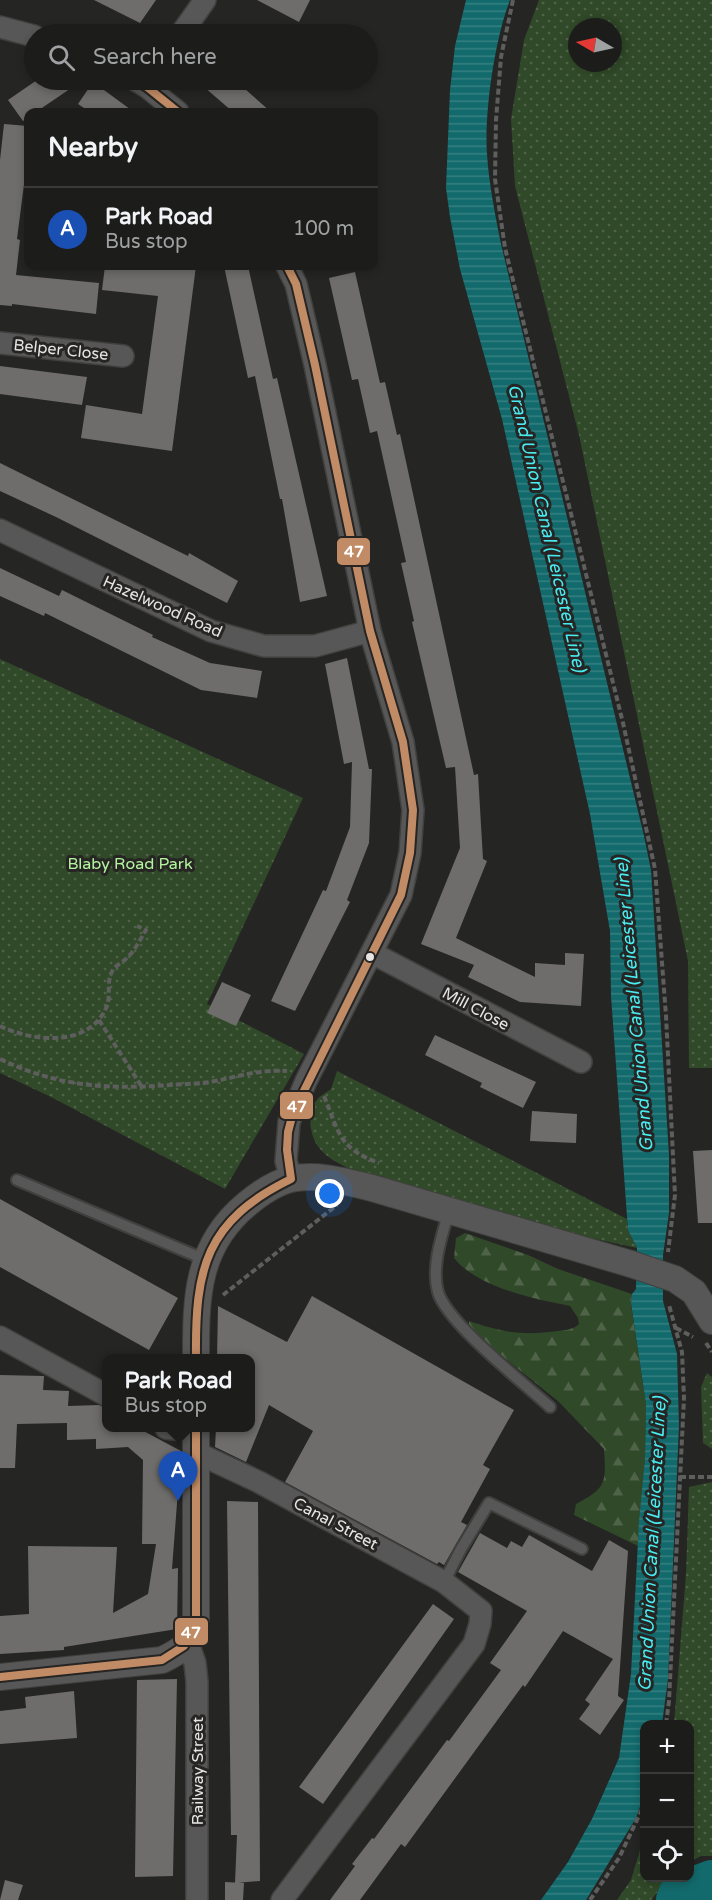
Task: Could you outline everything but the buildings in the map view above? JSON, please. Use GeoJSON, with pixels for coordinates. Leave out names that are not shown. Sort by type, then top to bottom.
{"type":"FeatureCollection","features":[{"type":"Feature","properties":{"kind":"street"},"geometry":{"type":"LineString","coordinates":[[188,24],[206,0]]}},
{"type":"Feature","properties":{"kind":"street"},"geometry":{"type":"LineString","coordinates":[[0,27],[24,33]]}},
{"type":"Feature","properties":{"kind":"street"},"geometry":{"type":"LineString","coordinates":[[154,90],[174,108]]}},
{"type":"Feature","properties":{"kind":"street"},"geometry":{"type":"LineString","coordinates":[[289,270],[296,284],[315,365],[370,631],[403,742],[413,810],[410,852],[401,895],[306,1081],[289,1122],[286,1161],[291,1179]]}},
{"type":"Feature","properties":{"kind":"street","name":"Belper Close"},"geometry":{"type":"LineString","coordinates":[[0,343],[123,356]]}},
{"type":"Feature","properties":{"kind":"street","name":"Hazelwood Road"},"geometry":{"type":"LineString","coordinates":[[0,530],[211,631],[264,646],[315,646],[370,631]]}},
{"type":"Feature","properties":{"kind":"street","name":"Mill Close"},"geometry":{"type":"LineString","coordinates":[[372,953],[580,1062]]}},
{"type":"Feature","properties":{"kind":"street"},"geometry":{"type":"LineString","coordinates":[[196,1354],[197,1301],[206,1260],[218,1236],[238,1211],[257,1195],[291,1179],[329,1179],[372,1188],[631,1264],[672,1287],[694,1292],[712,1321]]}},
{"type":"Feature","properties":{"kind":"street"},"geometry":{"type":"LineString","coordinates":[[0,1337],[102,1393]]}},
{"type":"Feature","properties":{"kind":"street","name":"Canal Street"},"geometry":{"type":"LineString","coordinates":[[179,1432],[196,1437],[259,1482],[444,1582],[481,1611],[474,1644],[282,1900]]}},
{"type":"Feature","properties":{"kind":"street"},"geometry":{"type":"LineString","coordinates":[[0,1677],[162,1660],[177,1653],[188,1643],[196,1623],[196,1437]]}},
{"type":"Feature","properties":{"kind":"street","name":"Railway Street"},"geometry":{"type":"LineString","coordinates":[[188,1643],[195,1663],[197,1682],[197,1900]]}},
{"type":"Feature","properties":{"kind":"lane"},"geometry":{"type":"LineString","coordinates":[[17,1180],[206,1260]]}},
{"type":"Feature","properties":{"kind":"lane"},"geometry":{"type":"LineString","coordinates":[[449,1210],[436,1276],[438,1293],[444,1306],[465,1330],[550,1407]]}},
{"type":"Feature","properties":{"kind":"lane"},"geometry":{"type":"LineString","coordinates":[[444,1582],[489,1503],[582,1549]]}},
{"type":"Feature","properties":{"kind":"path"},"geometry":{"type":"LineString","coordinates":[[513,0],[501,57],[496,120],[495,179],[505,248],[620,712],[655,869],[666,1016],[675,1195],[668,1254]]}},
{"type":"Feature","properties":{"kind":"path"},"geometry":{"type":"LineString","coordinates":[[0,1026],[24,1036],[61,1038],[87,1029],[99,1020],[109,1000],[113,970],[136,948],[146,930],[137,926]]}},
{"type":"Feature","properties":{"kind":"path"},"geometry":{"type":"LineString","coordinates":[[99,1020],[142,1088]]}},
{"type":"Feature","properties":{"kind":"path"},"geometry":{"type":"LineString","coordinates":[[0,1059],[50,1079],[98,1088],[142,1088],[210,1082],[249,1072],[268,1070],[287,1071],[306,1081]]}},
{"type":"Feature","properties":{"kind":"path"},"geometry":{"type":"LineString","coordinates":[[196,1315],[344,1200]]}},
{"type":"Feature","properties":{"kind":"path"},"geometry":{"type":"LineString","coordinates":[[667,1720],[684,1398],[682,1352],[669,1305],[672,1287]]}},
{"type":"Feature","properties":{"kind":"path"},"geometry":{"type":"LineString","coordinates":[[681,1477],[712,1477]]}},
{"type":"Feature","properties":{"kind":"path"},"geometry":{"type":"LineString","coordinates":[[590,1900],[619,1858],[640,1815]]}},
{"type":"Feature","properties":{"kind":"green space"},"geometry":{"type":"Polygon","coordinates":[[[539,0],[712,0],[712,1068],[689,1068],[688,961],[579,435],[515,186],[511,119],[524,40],[539,0]]]}},
{"type":"Feature","properties":{"kind":"green space","name":"Blaby Road Park"},"geometry":{"type":"Polygon","coordinates":[[[0,659],[303,798],[207,1004],[304,1054],[225,1189],[51,1097],[0,1073],[0,659]]]}},
{"type":"Feature","properties":{"kind":"green space"},"geometry":{"type":"Polygon","coordinates":[[[337,1071],[627,1219],[628,1230],[637,1248],[530,1225],[349,1169],[334,1161],[314,1140],[310,1119],[313,1106],[331,1089],[337,1071]]]}},
{"type":"Feature","properties":{"kind":"green space"},"geometry":{"type":"Polygon","coordinates":[[[465,1233],[528,1255],[558,1269],[632,1294],[631,1304],[646,1404],[645,1458],[638,1546],[574,1515],[576,1504],[594,1493],[602,1483],[605,1469],[604,1449],[559,1402],[469,1329],[469,1321],[512,1332],[566,1330],[579,1324],[578,1318],[570,1306],[507,1290],[477,1277],[464,1268],[454,1258],[456,1238],[465,1233]]]}},
{"type":"Feature","properties":{"kind":"green space"},"geometry":{"type":"Polygon","coordinates":[[[707,1373],[712,1377],[712,1449],[703,1443],[701,1387],[707,1373]]]}},
{"type":"Feature","properties":{"kind":"green space"},"geometry":{"type":"Polygon","coordinates":[[[712,1482],[712,1856],[701,1856],[694,1860],[694,1720],[674,1720],[686,1574],[689,1487],[712,1482]]]}},
{"type":"Feature","properties":{"kind":"green space"},"geometry":{"type":"Polygon","coordinates":[[[640,1850],[640,1882],[666,1882],[651,1900],[617,1900],[631,1880],[640,1850]]]}},
{"type":"Feature","properties":{"kind":"water","name":"Grand Union Canal (Leicester Line)"},"geometry":{"type":"Polygon","coordinates":[[[466,0],[510,0],[495,55],[489,97],[487,137],[491,188],[501,244],[651,870],[669,1155],[669,1213],[663,1255],[663,1301],[677,1354],[679,1425],[668,1679],[663,1720],[640,1720],[640,1806],[636,1818],[586,1900],[541,1900],[568,1862],[592,1819],[619,1758],[631,1674],[639,1522],[645,1458],[646,1404],[631,1303],[632,1294],[636,1289],[637,1248],[628,1230],[611,996],[610,931],[590,814],[502,419],[460,269],[450,217],[446,188],[450,90],[455,46],[466,0]]]}},
{"type":"Feature","properties":{"kind":"waterway"},"geometry":{"type":"LineString","coordinates":[[677,1900],[680,1893],[712,1881]]}},
{"type":"Feature","properties":{"kind":"transit line","name":"47"},"geometry":{"type":"LineString","coordinates":[[151,90],[173,108]]}},
{"type":"Feature","properties":{"kind":"transit line","name":"47"},"geometry":{"type":"LineString","coordinates":[[196,1354],[198,1298],[203,1273],[211,1251],[223,1231],[240,1212],[262,1195],[291,1179],[287,1150],[288,1132],[293,1113],[401,895],[410,853],[413,810],[403,742],[370,631],[315,365],[296,284],[289,270]]}},
{"type":"Feature","properties":{"kind":"transit line","name":"47"},"geometry":{"type":"LineString","coordinates":[[0,1677],[162,1660],[184,1646],[196,1623],[196,1432]]}},
{"type":"Feature","properties":{"kind":"place","name":"Park Road"},"geometry":{"type":"Point","coordinates":[178,1501]}}]}
